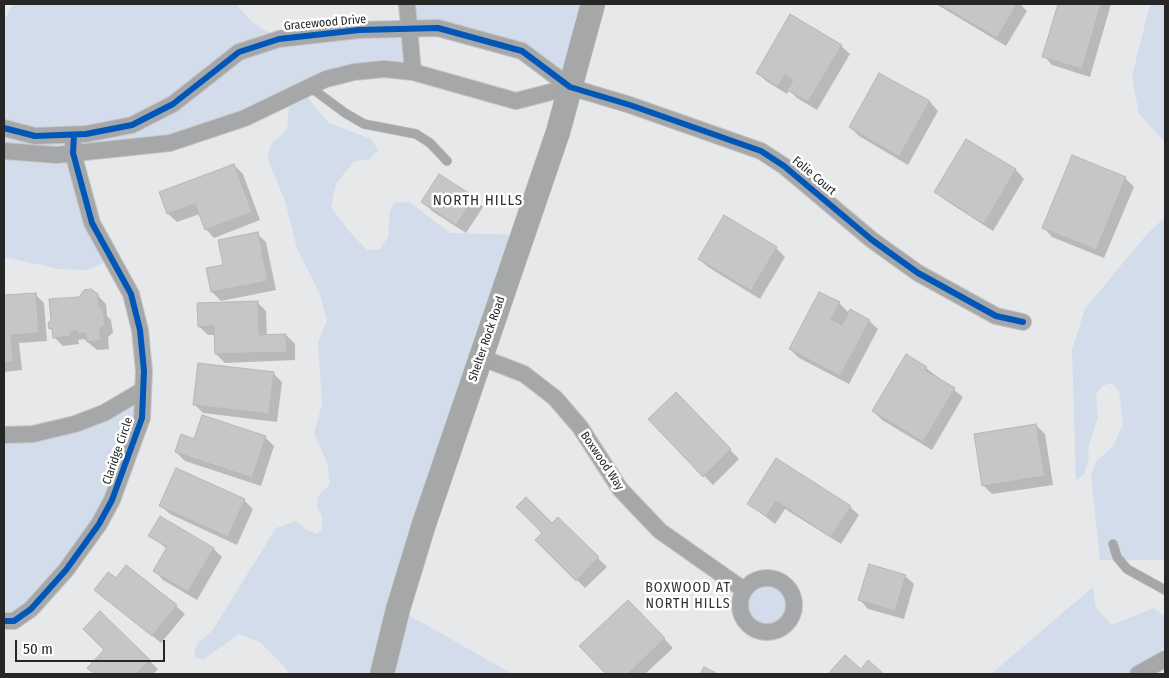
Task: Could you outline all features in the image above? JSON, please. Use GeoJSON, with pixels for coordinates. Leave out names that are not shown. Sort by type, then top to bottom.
{"type":"FeatureCollection","features":[{"type":"Feature","properties":{"kind":"main road","name":"Shelter Rock Road"},"geometry":{"type":"LineString","coordinates":[[382,674],[398,609],[424,524],[558,132],[593,4]]}},
{"type":"Feature","properties":{"kind":"street"},"geometry":{"type":"LineString","coordinates":[[407,4],[408,29],[414,72]]}},
{"type":"Feature","properties":{"kind":"street","name":"Gracewood Drive"},"geometry":{"type":"LineString","coordinates":[[4,128],[35,136],[86,134],[132,125],[173,104],[239,52],[279,39],[359,30],[438,28],[522,51],[570,86]]}},
{"type":"Feature","properties":{"kind":"street"},"geometry":{"type":"LineString","coordinates":[[4,151],[57,155],[170,143],[245,118],[326,79],[354,72],[384,69],[414,72],[516,101],[570,86]]}},
{"type":"Feature","properties":{"kind":"street","name":"Folie Court"},"geometry":{"type":"LineString","coordinates":[[570,86],[761,151],[784,166],[872,240],[918,273],[958,298],[996,316],[1023,322]]}},
{"type":"Feature","properties":{"kind":"street","name":"Claridge Circle"},"geometry":{"type":"LineString","coordinates":[[4,621],[14,621],[31,609],[66,570],[99,524],[112,500],[142,418],[144,371],[140,330],[131,294],[92,223],[73,154],[74,135]]}},
{"type":"Feature","properties":{"kind":"street","name":"Boxwood Way"},"geometry":{"type":"LineString","coordinates":[[480,357],[524,374],[555,398],[580,427],[620,489],[660,530],[744,590]]}},
{"type":"Feature","properties":{"kind":"street","name":"Claridge Circle"},"geometry":{"type":"LineString","coordinates":[[4,435],[33,434],[75,424],[104,413],[143,390]]}},
{"type":"Feature","properties":{"kind":"street"},"geometry":{"type":"LineString","coordinates":[[1138,674],[1165,659]]}},
{"type":"Feature","properties":{"kind":"lane"},"geometry":{"type":"LineString","coordinates":[[310,87],[345,113],[364,124],[416,134],[430,143],[447,161]]}},
{"type":"Feature","properties":{"kind":"lane"},"geometry":{"type":"LineString","coordinates":[[1113,544],[1117,557],[1128,569],[1165,590]]}},
{"type":"Feature","properties":{"kind":"shaded area"},"geometry":{"type":"Polygon","coordinates":[[[13,4],[236,4],[253,23],[279,39],[408,29],[413,72],[384,69],[305,89],[310,101],[329,123],[371,139],[378,150],[370,159],[353,162],[336,184],[331,207],[349,231],[367,250],[380,249],[388,237],[390,211],[394,203],[409,202],[450,233],[522,235],[398,609],[512,674],[289,674],[283,665],[261,643],[239,634],[204,659],[196,658],[194,652],[199,642],[212,631],[276,528],[296,521],[307,530],[316,534],[322,530],[322,516],[317,506],[318,496],[330,484],[327,462],[314,434],[322,404],[318,342],[327,320],[319,292],[297,249],[285,201],[267,157],[272,143],[287,130],[290,96],[170,143],[73,153],[112,259],[87,270],[59,269],[4,257],[4,21],[13,4]]]}},
{"type":"Feature","properties":{"kind":"shaded area"},"geometry":{"type":"Polygon","coordinates":[[[407,4],[593,4],[570,87],[522,51],[408,29],[407,4]]]}},
{"type":"Feature","properties":{"kind":"shaded area"},"geometry":{"type":"Polygon","coordinates":[[[1150,4],[1165,4],[1165,142],[1139,114],[1132,76],[1150,4]]]}},
{"type":"Feature","properties":{"kind":"shaded area"},"geometry":{"type":"Polygon","coordinates":[[[1165,217],[1165,560],[1100,560],[1091,476],[1096,462],[1113,446],[1123,424],[1119,391],[1111,383],[1102,386],[1096,394],[1098,417],[1088,448],[1089,458],[1084,474],[1076,481],[1072,349],[1085,309],[1146,235],[1165,217]]]}},
{"type":"Feature","properties":{"kind":"shaded area"},"geometry":{"type":"Polygon","coordinates":[[[143,390],[112,500],[31,609],[4,621],[4,435],[33,434],[143,390]]]}},
{"type":"Feature","properties":{"kind":"shaded area"},"geometry":{"type":"Polygon","coordinates":[[[767,578],[777,580],[786,586],[792,595],[794,605],[792,615],[786,624],[777,630],[767,632],[757,630],[748,624],[742,615],[740,605],[742,595],[748,586],[757,580],[767,578]]]}},
{"type":"Feature","properties":{"kind":"shaded area"},"geometry":{"type":"Polygon","coordinates":[[[1093,587],[1096,608],[1112,625],[1154,608],[1165,616],[1165,645],[1156,658],[1138,674],[991,674],[1093,587]]]}},
{"type":"Feature","properties":{"kind":"building"},"geometry":{"type":"Polygon","coordinates":[[[939,4],[1017,4],[997,38],[939,4]]]}},
{"type":"Feature","properties":{"kind":"building"},"geometry":{"type":"Polygon","coordinates":[[[1058,4],[1101,4],[1082,69],[1042,57],[1058,4]]]}},
{"type":"Feature","properties":{"kind":"building"},"geometry":{"type":"Polygon","coordinates":[[[790,14],[842,45],[808,102],[787,90],[793,80],[785,75],[778,86],[756,73],[790,14]]]}},
{"type":"Feature","properties":{"kind":"building"},"geometry":{"type":"Polygon","coordinates":[[[879,73],[930,101],[899,157],[849,127],[879,73]]]}},
{"type":"Feature","properties":{"kind":"building"},"geometry":{"type":"Polygon","coordinates":[[[966,139],[1016,169],[984,224],[934,192],[966,139]]]}},
{"type":"Feature","properties":{"kind":"building"},"geometry":{"type":"Polygon","coordinates":[[[1072,155],[1126,177],[1096,250],[1042,228],[1072,155]]]}},
{"type":"Feature","properties":{"kind":"building"},"geometry":{"type":"Polygon","coordinates":[[[234,164],[252,212],[205,230],[195,204],[167,214],[159,192],[234,164]]]}},
{"type":"Feature","properties":{"kind":"building"},"geometry":{"type":"Polygon","coordinates":[[[439,174],[475,197],[456,225],[421,202],[439,174]]]}},
{"type":"Feature","properties":{"kind":"building"},"geometry":{"type":"Polygon","coordinates":[[[724,215],[777,247],[751,291],[698,259],[724,215]]]}},
{"type":"Feature","properties":{"kind":"building"},"geometry":{"type":"Polygon","coordinates":[[[258,232],[268,281],[211,292],[206,268],[223,265],[218,240],[258,232]]]}},
{"type":"Feature","properties":{"kind":"building"},"geometry":{"type":"Polygon","coordinates":[[[91,289],[98,294],[99,307],[103,310],[105,324],[100,328],[101,340],[87,342],[86,333],[77,334],[77,331],[70,332],[71,336],[53,338],[52,328],[49,329],[48,323],[51,320],[49,299],[79,297],[84,290],[91,289]]]}},
{"type":"Feature","properties":{"kind":"building"},"geometry":{"type":"Polygon","coordinates":[[[819,292],[840,302],[831,319],[842,325],[850,309],[870,320],[840,376],[789,349],[819,292]]]}},
{"type":"Feature","properties":{"kind":"building"},"geometry":{"type":"Polygon","coordinates":[[[36,293],[39,333],[11,335],[13,362],[4,363],[4,295],[36,293]]]}},
{"type":"Feature","properties":{"kind":"building"},"geometry":{"type":"Polygon","coordinates":[[[258,301],[259,335],[286,334],[287,352],[215,354],[214,326],[198,327],[197,303],[258,301]]]}},
{"type":"Feature","properties":{"kind":"building"},"geometry":{"type":"Polygon","coordinates":[[[906,354],[927,367],[925,370],[955,388],[923,442],[872,411],[906,354]]]}},
{"type":"Feature","properties":{"kind":"building"},"geometry":{"type":"Polygon","coordinates":[[[198,363],[274,372],[269,414],[193,405],[198,363]]]}},
{"type":"Feature","properties":{"kind":"building"},"geometry":{"type":"Polygon","coordinates":[[[676,392],[731,449],[703,477],[648,419],[676,392]]]}},
{"type":"Feature","properties":{"kind":"building"},"geometry":{"type":"Polygon","coordinates":[[[202,415],[266,436],[252,478],[175,452],[181,434],[194,439],[202,415]]]}},
{"type":"Feature","properties":{"kind":"building"},"geometry":{"type":"Polygon","coordinates":[[[1036,424],[1045,476],[982,486],[974,434],[1036,424]]]}},
{"type":"Feature","properties":{"kind":"building"},"geometry":{"type":"Polygon","coordinates":[[[776,458],[851,506],[831,537],[776,501],[766,516],[747,504],[776,458]]]}},
{"type":"Feature","properties":{"kind":"building"},"geometry":{"type":"Polygon","coordinates":[[[176,468],[245,499],[228,537],[159,506],[176,468]]]}},
{"type":"Feature","properties":{"kind":"building"},"geometry":{"type":"Polygon","coordinates":[[[526,497],[552,523],[558,517],[599,557],[576,581],[535,540],[542,533],[516,507],[526,497]]]}},
{"type":"Feature","properties":{"kind":"building"},"geometry":{"type":"Polygon","coordinates":[[[160,516],[214,548],[188,592],[153,571],[167,547],[148,536],[160,516]]]}},
{"type":"Feature","properties":{"kind":"building"},"geometry":{"type":"Polygon","coordinates":[[[869,564],[906,575],[895,611],[858,600],[869,564]]]}},
{"type":"Feature","properties":{"kind":"building"},"geometry":{"type":"Polygon","coordinates":[[[126,565],[177,605],[152,636],[94,590],[108,572],[116,578],[126,565]]]}},
{"type":"Feature","properties":{"kind":"building"},"geometry":{"type":"Polygon","coordinates":[[[628,600],[665,638],[628,674],[606,674],[579,646],[628,600]]]}},
{"type":"Feature","properties":{"kind":"building"},"geometry":{"type":"Polygon","coordinates":[[[100,611],[150,660],[136,674],[94,674],[87,668],[104,650],[83,629],[100,611]]]}},
{"type":"Feature","properties":{"kind":"building"},"geometry":{"type":"Polygon","coordinates":[[[845,655],[861,669],[868,660],[884,674],[828,674],[845,655]]]}},
{"type":"Feature","properties":{"kind":"building"},"geometry":{"type":"Polygon","coordinates":[[[704,667],[718,674],[700,674],[704,667]]]}},
{"type":"Feature","properties":{"kind":"cycle path"},"geometry":{"type":"LineString","coordinates":[[4,128],[35,136],[86,134],[132,125],[173,104],[239,52],[279,39],[359,30],[438,28],[522,51],[570,87],[630,105],[761,151],[784,166],[872,240],[918,273],[996,316],[1023,322]]}},
{"type":"Feature","properties":{"kind":"cycle path"},"geometry":{"type":"LineString","coordinates":[[4,621],[14,621],[31,609],[66,570],[99,524],[112,500],[142,418],[144,371],[140,330],[131,294],[92,223],[73,153],[74,135]]}},
{"type":"Feature","properties":{"kind":"district","name":"NORTH HILLS"},"geometry":{"type":"Point","coordinates":[478,201]}},
{"type":"Feature","properties":{"kind":"district","name":"BOXWOOD AT NORTH HILLS"},"geometry":{"type":"Point","coordinates":[688,596]}}]}
